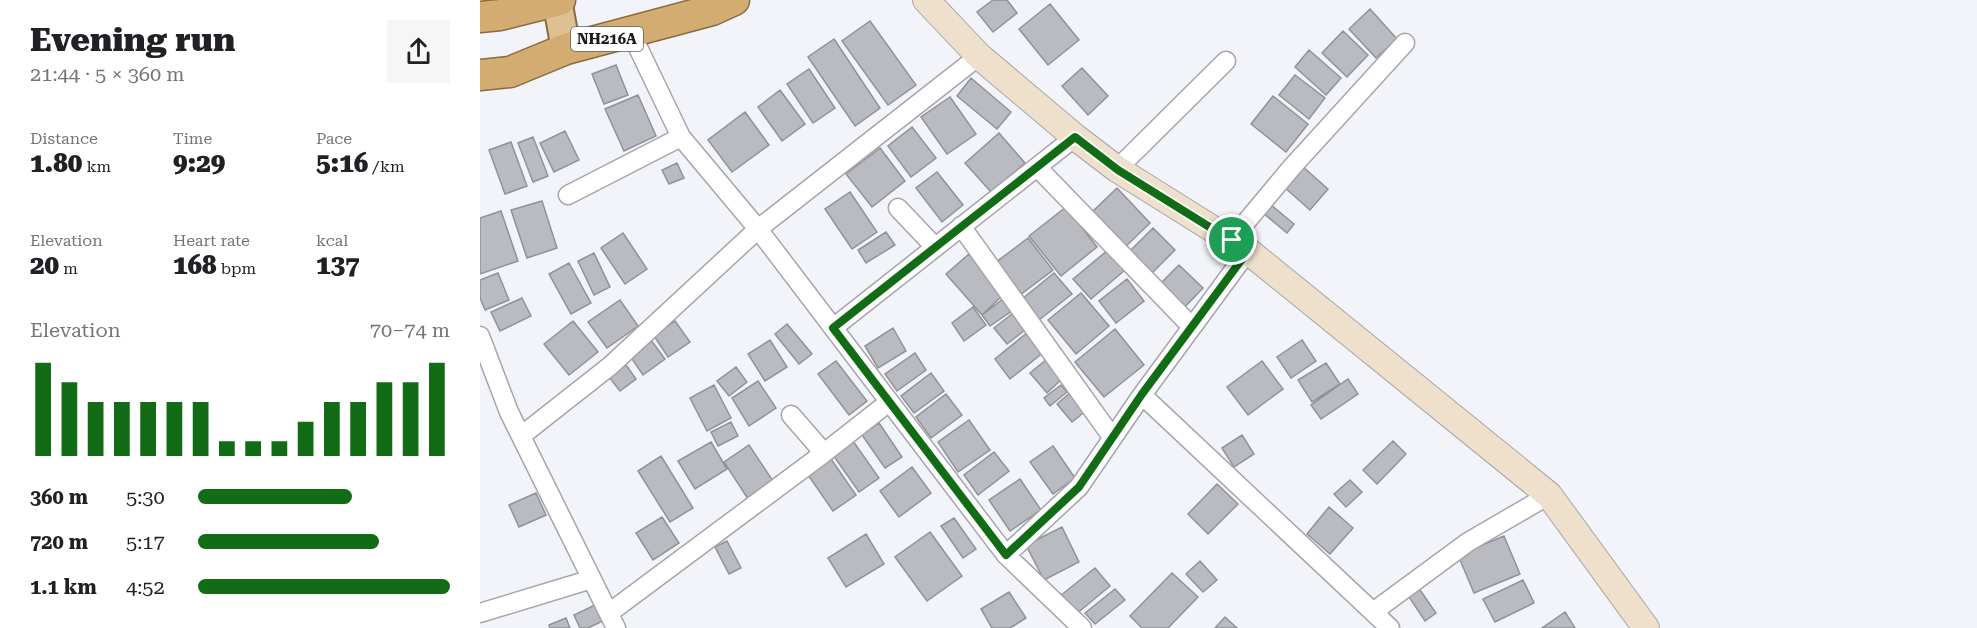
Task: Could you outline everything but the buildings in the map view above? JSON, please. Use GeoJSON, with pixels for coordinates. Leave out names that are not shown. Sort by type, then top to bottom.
{"type":"FeatureCollection","features":[{"type":"Feature","properties":{"kind":"highway"},"geometry":{"type":"LineString","coordinates":[[480,17],[500,15],[558,0]]}},
{"type":"Feature","properties":{"kind":"highway","name":"NH216A"},"geometry":{"type":"LineString","coordinates":[[480,75],[510,72],[566,49],[712,10],[734,0]]}},
{"type":"Feature","properties":{"kind":"main road"},"geometry":{"type":"LineString","coordinates":[[558,0],[566,49]]}},
{"type":"Feature","properties":{"kind":"main road"},"geometry":{"type":"LineString","coordinates":[[926,0],[979,56],[1075,137],[1118,170],[1240,246],[1549,495],[1646,628]]}},
{"type":"Feature","properties":{"kind":"street"},"geometry":{"type":"LineString","coordinates":[[631,33],[681,137],[758,229],[1006,555],[1082,628]]}},
{"type":"Feature","properties":{"kind":"street"},"geometry":{"type":"LineString","coordinates":[[1006,555],[1079,487],[1142,394],[1192,327],[1240,246],[1292,167],[1405,43]]}},
{"type":"Feature","properties":{"kind":"street"},"geometry":{"type":"LineString","coordinates":[[521,436],[610,366],[758,229],[979,56]]}},
{"type":"Feature","properties":{"kind":"street"},"geometry":{"type":"LineString","coordinates":[[1118,170],[1226,61]]}},
{"type":"Feature","properties":{"kind":"street"},"geometry":{"type":"LineString","coordinates":[[568,195],[681,137]]}},
{"type":"Feature","properties":{"kind":"street"},"geometry":{"type":"LineString","coordinates":[[833,328],[1075,137]]}},
{"type":"Feature","properties":{"kind":"street"},"geometry":{"type":"LineString","coordinates":[[1037,167],[1192,327]]}},
{"type":"Feature","properties":{"kind":"street"},"geometry":{"type":"LineString","coordinates":[[898,208],[935,247]]}},
{"type":"Feature","properties":{"kind":"street"},"geometry":{"type":"LineString","coordinates":[[961,226],[1112,437]]}},
{"type":"Feature","properties":{"kind":"street"},"geometry":{"type":"LineString","coordinates":[[480,336],[509,412],[612,620],[889,402]]}},
{"type":"Feature","properties":{"kind":"street"},"geometry":{"type":"LineString","coordinates":[[1142,394],[1390,628]]}},
{"type":"Feature","properties":{"kind":"street"},"geometry":{"type":"LineString","coordinates":[[790,415],[824,453]]}},
{"type":"Feature","properties":{"kind":"street"},"geometry":{"type":"LineString","coordinates":[[1372,612],[1468,542],[1549,495]]}},
{"type":"Feature","properties":{"kind":"street"},"geometry":{"type":"LineString","coordinates":[[483,618],[592,579]]}},
{"type":"Feature","properties":{"kind":"route"},"geometry":{"type":"LineString","coordinates":[[1075,137],[1118,170],[1232,240],[1248,251],[1142,394],[1079,487],[1006,555],[833,328],[1075,137]]}}]}
